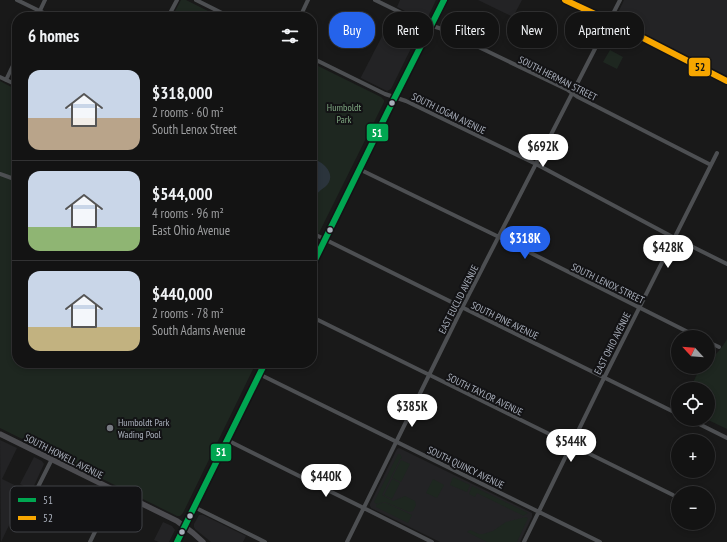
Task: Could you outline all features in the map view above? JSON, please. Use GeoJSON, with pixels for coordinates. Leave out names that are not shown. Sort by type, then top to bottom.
{"type":"FeatureCollection","features":[{"type":"Feature","properties":{"kind":"main road"},"geometry":{"type":"LineString","coordinates":[[433,22],[444,0]]}},
{"type":"Feature","properties":{"kind":"main road"},"geometry":{"type":"LineString","coordinates":[[565,0],[590,12]]}},
{"type":"Feature","properties":{"kind":"main road"},"geometry":{"type":"LineString","coordinates":[[644,39],[727,81]]}},
{"type":"Feature","properties":{"kind":"main road"},"geometry":{"type":"LineString","coordinates":[[317,256],[420,48]]}},
{"type":"Feature","properties":{"kind":"main road"},"geometry":{"type":"LineString","coordinates":[[177,542],[262,368]]}},
{"type":"Feature","properties":{"kind":"main road","name":"SOUTH HOWELL AVENUE"},"geometry":{"type":"LineString","coordinates":[[0,434],[105,486]]}},
{"type":"Feature","properties":{"kind":"main road","name":"SOUTH HOWELL AVENUE"},"geometry":{"type":"LineString","coordinates":[[142,504],[176,521],[203,542]]}},
{"type":"Feature","properties":{"kind":"street"},"geometry":{"type":"LineString","coordinates":[[18,0],[40,11],[45,0]]}},
{"type":"Feature","properties":{"kind":"street"},"geometry":{"type":"LineString","coordinates":[[170,12],[176,0]]}},
{"type":"Feature","properties":{"kind":"street"},"geometry":{"type":"LineString","coordinates":[[196,0],[220,12]]}},
{"type":"Feature","properties":{"kind":"street"},"geometry":{"type":"LineString","coordinates":[[302,12],[308,0]]}},
{"type":"Feature","properties":{"kind":"street","name":"SOUTH HERMAN STREET"},"geometry":{"type":"LineString","coordinates":[[375,0],[400,12]]}},
{"type":"Feature","properties":{"kind":"street","name":"EAST EUCLID AVENUE"},"geometry":{"type":"LineString","coordinates":[[615,12],[620,0]]}},
{"type":"Feature","properties":{"kind":"street","name":"SOUTH HERMAN STREET"},"geometry":{"type":"LineString","coordinates":[[433,26],[439,28],[573,93],[578,97],[711,165]]}},
{"type":"Feature","properties":{"kind":"street","name":"EAST EUCLID AVENUE"},"geometry":{"type":"LineString","coordinates":[[347,542],[462,308],[596,48]]}},
{"type":"Feature","properties":{"kind":"street","name":"SOUTH LOGAN AVENUE"},"geometry":{"type":"LineString","coordinates":[[317,60],[385,94],[406,101],[536,164],[674,238],[727,264]]}},
{"type":"Feature","properties":{"kind":"street"},"geometry":{"type":"LineString","coordinates":[[6,80],[12,68]]}},
{"type":"Feature","properties":{"kind":"street"},"geometry":{"type":"LineString","coordinates":[[0,77],[12,83]]}},
{"type":"Feature","properties":{"kind":"street","name":"EAST OHIO AVENUE"},"geometry":{"type":"LineString","coordinates":[[524,542],[604,377],[717,153]]}},
{"type":"Feature","properties":{"kind":"street","name":"SOUTH LENOX STREET"},"geometry":{"type":"LineString","coordinates":[[359,169],[684,330]]}},
{"type":"Feature","properties":{"kind":"street"},"geometry":{"type":"LineString","coordinates":[[0,174],[12,178]]}},
{"type":"Feature","properties":{"kind":"street","name":"SOUTH PINE AVENUE"},"geometry":{"type":"LineString","coordinates":[[317,235],[671,410]]}},
{"type":"Feature","properties":{"kind":"street","name":"SOUTH TAYLOR AVENUE"},"geometry":{"type":"LineString","coordinates":[[317,319],[671,494]]}},
{"type":"Feature","properties":{"kind":"street"},"geometry":{"type":"LineString","coordinates":[[715,345],[719,347]]}},
{"type":"Feature","properties":{"kind":"street","name":"SOUTH QUINCY AVENUE"},"geometry":{"type":"LineString","coordinates":[[259,374],[600,542]]}},
{"type":"Feature","properties":{"kind":"street"},"geometry":{"type":"LineString","coordinates":[[703,426],[727,438]]}},
{"type":"Feature","properties":{"kind":"street"},"geometry":{"type":"LineString","coordinates":[[227,440],[432,542]]}},
{"type":"Feature","properties":{"kind":"street"},"geometry":{"type":"LineString","coordinates":[[38,486],[52,459]]}},
{"type":"Feature","properties":{"kind":"street"},"geometry":{"type":"LineString","coordinates":[[194,507],[265,542]]}},
{"type":"Feature","properties":{"kind":"street"},"geometry":{"type":"LineString","coordinates":[[90,542],[95,532]]}},
{"type":"Feature","properties":{"kind":"shaded area"},"geometry":{"type":"Polygon","coordinates":[[[400,0],[436,0],[430,12],[407,12],[397,7],[400,0]]]}},
{"type":"Feature","properties":{"kind":"shaded area"},"geometry":{"type":"Polygon","coordinates":[[[478,0],[522,0],[516,12],[507,12],[507,14],[478,0]]]}},
{"type":"Feature","properties":{"kind":"shaded area"},"geometry":{"type":"Polygon","coordinates":[[[624,0],[727,0],[727,76],[644,34],[644,12],[618,12],[624,0]]]}},
{"type":"Feature","properties":{"kind":"shaded area"},"geometry":{"type":"Polygon","coordinates":[[[383,34],[383,48],[411,48],[391,89],[387,91],[361,77],[383,34]]]}},
{"type":"Feature","properties":{"kind":"shaded area"},"geometry":{"type":"Polygon","coordinates":[[[317,160],[325,166],[330,174],[330,180],[325,187],[317,193],[317,160]]]}},
{"type":"Feature","properties":{"kind":"shaded area"},"geometry":{"type":"Polygon","coordinates":[[[0,440],[17,448],[2,479],[17,486],[10,486],[10,523],[1,542],[0,440]]]}},
{"type":"Feature","properties":{"kind":"shaded area"},"geometry":{"type":"Polygon","coordinates":[[[399,448],[532,513],[532,517],[520,542],[440,542],[371,508],[370,504],[397,449],[399,448]]]}},
{"type":"Feature","properties":{"kind":"shaded area"},"geometry":{"type":"Polygon","coordinates":[[[34,457],[42,461],[44,464],[34,486],[24,486],[20,484],[34,457]]]}},
{"type":"Feature","properties":{"kind":"shaded area"},"geometry":{"type":"Polygon","coordinates":[[[199,515],[203,515],[246,536],[243,542],[211,542],[194,527],[199,515]]]}},
{"type":"Feature","properties":{"kind":"shaded area"},"geometry":{"type":"Polygon","coordinates":[[[163,522],[172,526],[175,530],[169,542],[159,542],[154,540],[163,522]]]}},
{"type":"Feature","properties":{"kind":"green space"},"geometry":{"type":"Polygon","coordinates":[[[181,0],[186,0],[210,12],[175,12],[181,0]]]}},
{"type":"Feature","properties":{"kind":"green space"},"geometry":{"type":"Polygon","coordinates":[[[610,50],[623,57],[617,69],[603,62],[610,50]]]}},
{"type":"Feature","properties":{"kind":"green space","name":"Humboldt Park"},"geometry":{"type":"Polygon","coordinates":[[[317,65],[381,97],[384,102],[317,237],[317,65]]]}},
{"type":"Feature","properties":{"kind":"green space"},"geometry":{"type":"Polygon","coordinates":[[[0,81],[12,87],[12,368],[254,368],[183,513],[180,516],[177,516],[142,499],[142,486],[117,486],[0,428],[0,81]]]}},
{"type":"Feature","properties":{"kind":"green space"},"geometry":{"type":"Polygon","coordinates":[[[727,339],[727,429],[715,423],[715,382],[693,382],[697,374],[715,374],[715,355],[727,339]]]}},
{"type":"Feature","properties":{"kind":"green space"},"geometry":{"type":"Polygon","coordinates":[[[398,454],[400,454],[402,458],[400,459],[382,495],[393,501],[405,496],[415,501],[416,505],[413,511],[409,512],[385,502],[376,504],[374,502],[398,454]]]}},
{"type":"Feature","properties":{"kind":"green space"},"geometry":{"type":"Polygon","coordinates":[[[401,460],[410,464],[401,482],[392,478],[401,460]]]}},
{"type":"Feature","properties":{"kind":"green space"},"geometry":{"type":"Polygon","coordinates":[[[453,477],[470,485],[467,492],[450,485],[453,477]]]}},
{"type":"Feature","properties":{"kind":"green space"},"geometry":{"type":"Polygon","coordinates":[[[392,479],[400,483],[392,499],[384,495],[392,479]]]}},
{"type":"Feature","properties":{"kind":"green space"},"geometry":{"type":"Polygon","coordinates":[[[433,479],[444,485],[437,498],[426,493],[433,479]]]}},
{"type":"Feature","properties":{"kind":"green space"},"geometry":{"type":"Polygon","coordinates":[[[472,486],[528,513],[523,516],[477,493],[475,497],[469,494],[472,486]]]}},
{"type":"Feature","properties":{"kind":"green space"},"geometry":{"type":"Polygon","coordinates":[[[386,503],[412,515],[408,523],[376,507],[376,505],[386,503]]]}},
{"type":"Feature","properties":{"kind":"green space"},"geometry":{"type":"Polygon","coordinates":[[[526,517],[528,518],[517,542],[487,542],[467,532],[470,530],[483,534],[493,531],[506,522],[526,517]]]}},
{"type":"Feature","properties":{"kind":"transit line","name":"51"},"geometry":{"type":"LineString","coordinates":[[317,256],[444,0]]}},
{"type":"Feature","properties":{"kind":"transit line","name":"52"},"geometry":{"type":"LineString","coordinates":[[565,0],[610,21],[727,81]]}},
{"type":"Feature","properties":{"kind":"transit line","name":"51"},"geometry":{"type":"LineString","coordinates":[[177,542],[263,368]]}},
{"type":"Feature","properties":{"kind":"place","name":"Humboldt Park Wading Pool"},"geometry":{"type":"Point","coordinates":[110,428]}}]}
